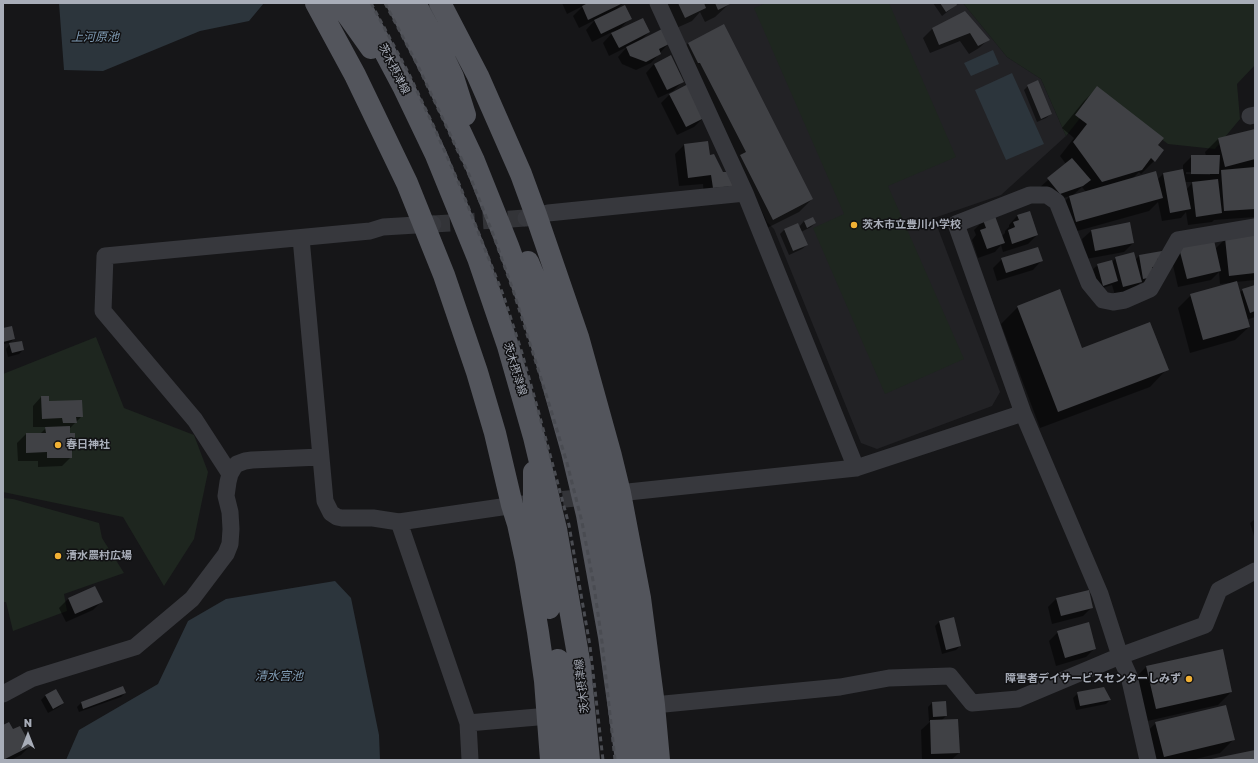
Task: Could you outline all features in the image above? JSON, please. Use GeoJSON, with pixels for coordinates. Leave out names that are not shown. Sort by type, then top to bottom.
{"type":"FeatureCollection","features":[{"type":"Feature","properties":{"kind":"main road"},"geometry":{"type":"LineString","coordinates":[[316,3],[355,75],[407,183],[429,224],[477,372],[517,505],[518,524],[545,681],[549,716],[551,760]]}},
{"type":"Feature","properties":{"kind":"main road"},"geometry":{"type":"LineString","coordinates":[[339,3],[378,58],[403,86]]}},
{"type":"Feature","properties":{"kind":"main road","name":"茨木摂津線"},"geometry":{"type":"LineString","coordinates":[[359,3],[403,86],[436,155],[478,258],[508,346],[534,437],[556,528],[580,666],[590,760]]}},
{"type":"Feature","properties":{"kind":"main road"},"geometry":{"type":"LineString","coordinates":[[397,3],[434,76],[474,161],[521,282],[541,341],[556,392],[587,515],[604,607],[626,760]]}},
{"type":"Feature","properties":{"kind":"main road"},"geometry":{"type":"LineString","coordinates":[[415,3],[442,54],[461,100],[474,161]]}},
{"type":"Feature","properties":{"kind":"main road"},"geometry":{"type":"LineString","coordinates":[[440,3],[478,76],[521,174],[531,216],[578,337],[611,456],[615,494],[640,598],[654,705],[659,760]]}},
{"type":"Feature","properties":{"kind":"main road"},"geometry":{"type":"LineString","coordinates":[[492,205],[520,248],[533,272],[540,290],[576,402],[606,510],[632,658],[638,706],[642,760]]}},
{"type":"Feature","properties":{"kind":"main road"},"geometry":{"type":"LineString","coordinates":[[534,437],[534,506],[559,668],[569,760]]}},
{"type":"Feature","properties":{"kind":"street"},"geometry":{"type":"LineString","coordinates":[[658,3],[745,193],[856,468]]}},
{"type":"Feature","properties":{"kind":"street"},"geometry":{"type":"LineString","coordinates":[[531,216],[745,193]]}},
{"type":"Feature","properties":{"kind":"street"},"geometry":{"type":"LineString","coordinates":[[1148,760],[1129,676],[1120,656],[1100,594],[1024,413],[956,224],[1030,195],[1047,195],[1057,202],[1088,283],[1103,300],[1113,302],[1125,300],[1150,289],[1178,240],[1255,227]]}},
{"type":"Feature","properties":{"kind":"street"},"geometry":{"type":"LineString","coordinates":[[230,474],[195,420],[104,311],[106,256],[370,231],[383,227],[429,224]]}},
{"type":"Feature","properties":{"kind":"street"},"geometry":{"type":"LineString","coordinates":[[300,238],[320,457],[325,501],[327,508],[331,513],[342,518],[373,518],[400,522],[517,505]]}},
{"type":"Feature","properties":{"kind":"street"},"geometry":{"type":"LineString","coordinates":[[615,494],[856,468],[1024,413]]}},
{"type":"Feature","properties":{"kind":"street"},"geometry":{"type":"LineString","coordinates":[[3,694],[31,679],[135,647],[192,599],[226,554],[230,544],[230,512],[226,496],[230,474],[234,467],[245,461],[320,457]]}},
{"type":"Feature","properties":{"kind":"street"},"geometry":{"type":"LineString","coordinates":[[400,522],[468,723],[470,760]]}},
{"type":"Feature","properties":{"kind":"street"},"geometry":{"type":"LineString","coordinates":[[654,705],[840,687],[889,678],[950,676],[972,703],[1018,699],[1120,656],[1205,625],[1218,590],[1255,571]]}},
{"type":"Feature","properties":{"kind":"street"},"geometry":{"type":"LineString","coordinates":[[468,723],[549,716]]}},
{"type":"Feature","properties":{"kind":"shaded area","name":"茨木市立豊川小学校"},"geometry":{"type":"Polygon","coordinates":[[[664,3],[963,3],[1007,57],[1041,79],[1066,136],[1001,195],[934,218],[1000,392],[992,406],[877,449],[861,443],[774,229],[767,222],[664,3]]]}},
{"type":"Feature","properties":{"kind":"shaded area"},"geometry":{"type":"Polygon","coordinates":[[[766,3],[889,3],[956,157],[888,186],[964,359],[885,394],[813,228],[844,214],[754,8],[766,3]]]}},
{"type":"Feature","properties":{"kind":"shaded area"},"geometry":{"type":"Polygon","coordinates":[[[963,3],[1255,3],[1255,65],[1237,84],[1240,119],[1215,149],[1168,144],[1100,93],[1066,136],[1041,79],[1007,57],[963,3]]]}},
{"type":"Feature","properties":{"kind":"shaded area"},"geometry":{"type":"Polygon","coordinates":[[[96,337],[124,408],[194,435],[208,472],[194,539],[164,586],[123,517],[3,492],[3,374],[96,337]]]}},
{"type":"Feature","properties":{"kind":"shaded area","name":"清水農村広場"},"geometry":{"type":"Polygon","coordinates":[[[3,498],[13,499],[99,523],[102,538],[124,573],[64,594],[67,611],[13,631],[6,602],[3,602],[3,498]]]}},
{"type":"Feature","properties":{"kind":"water","name":"上河原池"},"geometry":{"type":"Polygon","coordinates":[[[59,3],[264,3],[249,21],[200,31],[103,71],[64,70],[59,3]]]}},
{"type":"Feature","properties":{"kind":"water"},"geometry":{"type":"Polygon","coordinates":[[[993,50],[999,64],[971,76],[964,63],[993,50]]]}},
{"type":"Feature","properties":{"kind":"water"},"geometry":{"type":"Polygon","coordinates":[[[1012,73],[1044,144],[1006,160],[975,90],[1012,73]]]}},
{"type":"Feature","properties":{"kind":"water","name":"清水宮池"},"geometry":{"type":"Polygon","coordinates":[[[335,581],[351,598],[379,735],[380,760],[66,760],[79,730],[158,684],[188,621],[226,599],[335,581]]]}},
{"type":"Feature","properties":{"kind":"building"},"geometry":{"type":"Polygon","coordinates":[[[588,3],[623,3],[588,20],[582,6],[588,3]]]}},
{"type":"Feature","properties":{"kind":"building"},"geometry":{"type":"Polygon","coordinates":[[[678,3],[704,3],[706,8],[685,18],[678,3]]]}},
{"type":"Feature","properties":{"kind":"building"},"geometry":{"type":"Polygon","coordinates":[[[715,3],[729,3],[730,4],[718,10],[715,3]]]}},
{"type":"Feature","properties":{"kind":"building"},"geometry":{"type":"Polygon","coordinates":[[[940,3],[956,3],[957,5],[946,12],[940,3]]]}},
{"type":"Feature","properties":{"kind":"building"},"geometry":{"type":"Polygon","coordinates":[[[625,5],[632,19],[601,34],[594,20],[625,5]]]}},
{"type":"Feature","properties":{"kind":"building"},"geometry":{"type":"Polygon","coordinates":[[[965,11],[990,40],[978,46],[970,33],[939,45],[932,28],[965,11]]]}},
{"type":"Feature","properties":{"kind":"building"},"geometry":{"type":"Polygon","coordinates":[[[643,18],[650,32],[619,48],[611,33],[643,18]]]}},
{"type":"Feature","properties":{"kind":"building"},"geometry":{"type":"Polygon","coordinates":[[[724,24],[813,199],[773,220],[740,155],[746,152],[688,43],[724,24]]]}},
{"type":"Feature","properties":{"kind":"building"},"geometry":{"type":"Polygon","coordinates":[[[662,29],[669,44],[659,49],[661,54],[646,62],[630,56],[626,47],[662,29]]]}},
{"type":"Feature","properties":{"kind":"building"},"geometry":{"type":"Polygon","coordinates":[[[671,55],[684,82],[667,90],[654,64],[671,55]]]}},
{"type":"Feature","properties":{"kind":"building"},"geometry":{"type":"Polygon","coordinates":[[[1038,80],[1052,114],[1041,119],[1027,85],[1038,80]]]}},
{"type":"Feature","properties":{"kind":"building"},"geometry":{"type":"Polygon","coordinates":[[[688,84],[704,118],[686,127],[669,94],[688,84]]]}},
{"type":"Feature","properties":{"kind":"building"},"geometry":{"type":"Polygon","coordinates":[[[1097,86],[1164,138],[1158,145],[1164,150],[1155,162],[1151,158],[1142,170],[1102,182],[1073,142],[1087,124],[1075,115],[1097,86]]]}},
{"type":"Feature","properties":{"kind":"building"},"geometry":{"type":"Polygon","coordinates":[[[1255,129],[1255,159],[1225,167],[1218,138],[1255,129]]]}},
{"type":"Feature","properties":{"kind":"building"},"geometry":{"type":"Polygon","coordinates":[[[708,141],[710,155],[714,154],[723,172],[731,172],[733,186],[713,188],[711,175],[688,178],[684,144],[708,141]]]}},
{"type":"Feature","properties":{"kind":"building"},"geometry":{"type":"Polygon","coordinates":[[[1191,155],[1220,155],[1219,174],[1191,174],[1191,155]]]}},
{"type":"Feature","properties":{"kind":"building"},"geometry":{"type":"Polygon","coordinates":[[[1072,158],[1091,180],[1083,186],[1060,194],[1047,178],[1072,158]]]}},
{"type":"Feature","properties":{"kind":"building"},"geometry":{"type":"Polygon","coordinates":[[[1255,167],[1255,209],[1224,211],[1221,170],[1255,167]]]}},
{"type":"Feature","properties":{"kind":"building"},"geometry":{"type":"Polygon","coordinates":[[[1183,169],[1191,209],[1170,213],[1163,173],[1183,169]]]}},
{"type":"Feature","properties":{"kind":"building"},"geometry":{"type":"Polygon","coordinates":[[[1156,171],[1163,198],[1076,222],[1069,196],[1156,171]]]}},
{"type":"Feature","properties":{"kind":"building"},"geometry":{"type":"Polygon","coordinates":[[[1218,179],[1222,213],[1196,217],[1192,182],[1218,179]]]}},
{"type":"Feature","properties":{"kind":"building"},"geometry":{"type":"Polygon","coordinates":[[[1030,211],[1038,235],[1012,244],[1008,230],[1015,227],[1013,222],[1019,220],[1017,215],[1030,211]]]}},
{"type":"Feature","properties":{"kind":"building"},"geometry":{"type":"Polygon","coordinates":[[[995,216],[1005,243],[987,249],[980,230],[986,228],[983,220],[995,216]]]}},
{"type":"Feature","properties":{"kind":"building"},"geometry":{"type":"Polygon","coordinates":[[[813,217],[816,223],[807,228],[804,221],[813,217]]]}},
{"type":"Feature","properties":{"kind":"building"},"geometry":{"type":"Polygon","coordinates":[[[1130,222],[1134,243],[1095,251],[1091,230],[1130,222]]]}},
{"type":"Feature","properties":{"kind":"building"},"geometry":{"type":"Polygon","coordinates":[[[798,223],[808,245],[793,251],[784,229],[798,223]]]}},
{"type":"Feature","properties":{"kind":"building"},"geometry":{"type":"Polygon","coordinates":[[[1255,235],[1255,273],[1229,276],[1225,238],[1255,235]]]}},
{"type":"Feature","properties":{"kind":"building"},"geometry":{"type":"Polygon","coordinates":[[[1214,240],[1221,271],[1187,279],[1179,248],[1214,240]]]}},
{"type":"Feature","properties":{"kind":"building"},"geometry":{"type":"Polygon","coordinates":[[[1038,247],[1043,261],[1006,273],[1001,258],[1038,247]]]}},
{"type":"Feature","properties":{"kind":"building"},"geometry":{"type":"Polygon","coordinates":[[[1162,251],[1163,258],[1157,259],[1158,267],[1152,267],[1153,277],[1143,279],[1139,255],[1162,251]]]}},
{"type":"Feature","properties":{"kind":"building"},"geometry":{"type":"Polygon","coordinates":[[[1134,252],[1142,282],[1123,287],[1115,257],[1134,252]]]}},
{"type":"Feature","properties":{"kind":"building"},"geometry":{"type":"Polygon","coordinates":[[[1112,260],[1118,281],[1103,286],[1097,264],[1112,260]]]}},
{"type":"Feature","properties":{"kind":"building"},"geometry":{"type":"Polygon","coordinates":[[[1237,281],[1250,327],[1203,340],[1190,294],[1237,281]]]}},
{"type":"Feature","properties":{"kind":"building"},"geometry":{"type":"Polygon","coordinates":[[[1255,285],[1255,311],[1250,313],[1242,289],[1255,285]]]}},
{"type":"Feature","properties":{"kind":"building"},"geometry":{"type":"Polygon","coordinates":[[[1060,289],[1082,348],[1150,322],[1169,370],[1058,412],[1017,306],[1060,289]]]}},
{"type":"Feature","properties":{"kind":"building"},"geometry":{"type":"Polygon","coordinates":[[[12,326],[15,339],[3,342],[3,328],[12,326]]]}},
{"type":"Feature","properties":{"kind":"building"},"geometry":{"type":"Polygon","coordinates":[[[22,341],[24,350],[12,353],[9,343],[22,341]]]}},
{"type":"Feature","properties":{"kind":"building"},"geometry":{"type":"Polygon","coordinates":[[[41,396],[49,396],[49,401],[82,400],[83,417],[76,417],[77,423],[63,423],[62,418],[42,419],[41,396]]]}},
{"type":"Feature","properties":{"kind":"building"},"geometry":{"type":"Polygon","coordinates":[[[70,426],[70,433],[75,433],[75,450],[72,450],[72,458],[47,458],[47,452],[26,453],[26,433],[46,433],[45,427],[70,426]]]}},
{"type":"Feature","properties":{"kind":"building"},"geometry":{"type":"Polygon","coordinates":[[[95,586],[103,602],[75,614],[68,598],[95,586]]]}},
{"type":"Feature","properties":{"kind":"building"},"geometry":{"type":"Polygon","coordinates":[[[1089,590],[1093,608],[1061,616],[1056,598],[1089,590]]]}},
{"type":"Feature","properties":{"kind":"building"},"geometry":{"type":"Polygon","coordinates":[[[954,617],[961,646],[946,650],[939,621],[954,617]]]}},
{"type":"Feature","properties":{"kind":"building"},"geometry":{"type":"Polygon","coordinates":[[[1089,622],[1096,649],[1065,658],[1057,631],[1089,622]]]}},
{"type":"Feature","properties":{"kind":"building","name":"障害者デイサービスセンターしみず"},"geometry":{"type":"Polygon","coordinates":[[[1223,649],[1232,692],[1156,709],[1146,666],[1223,649]]]}},
{"type":"Feature","properties":{"kind":"building"},"geometry":{"type":"Polygon","coordinates":[[[123,686],[126,693],[83,709],[81,702],[123,686]]]}},
{"type":"Feature","properties":{"kind":"building"},"geometry":{"type":"Polygon","coordinates":[[[1104,687],[1111,700],[1080,706],[1077,692],[1104,687]]]}},
{"type":"Feature","properties":{"kind":"building"},"geometry":{"type":"Polygon","coordinates":[[[56,689],[64,703],[53,709],[45,695],[56,689]]]}},
{"type":"Feature","properties":{"kind":"building"},"geometry":{"type":"Polygon","coordinates":[[[946,701],[947,716],[933,717],[932,702],[946,701]]]}},
{"type":"Feature","properties":{"kind":"building"},"geometry":{"type":"Polygon","coordinates":[[[1226,705],[1235,740],[1164,757],[1155,722],[1226,705]]]}},
{"type":"Feature","properties":{"kind":"building"},"geometry":{"type":"Polygon","coordinates":[[[958,719],[960,753],[931,754],[930,720],[958,719]]]}},
{"type":"Feature","properties":{"kind":"building"},"geometry":{"type":"Polygon","coordinates":[[[9,722],[13,729],[20,726],[31,746],[3,760],[3,725],[9,722]]]}},
{"type":"Feature","properties":{"kind":"building"},"geometry":{"type":"Polygon","coordinates":[[[1255,750],[1255,760],[1211,760],[1211,759],[1255,750]]]}},
{"type":"Feature","properties":{"kind":"tunnel"},"geometry":{"type":"LineString","coordinates":[[433,224],[526,218]]}},
{"type":"Feature","properties":{"kind":"tunnel"},"geometry":{"type":"LineString","coordinates":[[538,502],[595,496]]}},
{"type":"Feature","properties":{"kind":"railway"},"geometry":{"type":"LineString","coordinates":[[371,3],[408,72],[460,186],[504,297],[522,353],[569,525],[590,646],[603,760]]}},
{"type":"Feature","properties":{"kind":"railway"},"geometry":{"type":"LineString","coordinates":[[385,3],[418,66],[471,179],[514,293],[550,407],[567,463],[582,522],[594,586],[602,642],[615,760]]}},
{"type":"Feature","properties":{"kind":"place","name":"茨木市立豊川小学校"},"geometry":{"type":"Point","coordinates":[854,225]}},
{"type":"Feature","properties":{"kind":"place","name":"春日神社"},"geometry":{"type":"Point","coordinates":[58,445]}},
{"type":"Feature","properties":{"kind":"place","name":"清水農村広場"},"geometry":{"type":"Point","coordinates":[58,556]}},
{"type":"Feature","properties":{"kind":"place","name":"障害者デイサービスセンターしみず"},"geometry":{"type":"Point","coordinates":[1189,679]}}]}
